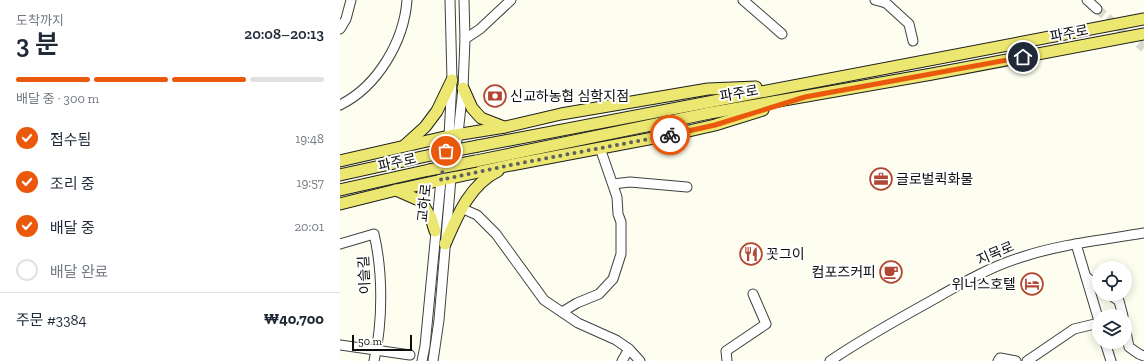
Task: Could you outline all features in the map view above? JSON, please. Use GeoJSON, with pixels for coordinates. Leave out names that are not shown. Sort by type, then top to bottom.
{"type":"FeatureCollection","features":[{"type":"Feature","properties":{"kind":"main road","name":"파주로"},"geometry":{"type":"LineString","coordinates":[[340,175],[431,155],[1144,19]]}},
{"type":"Feature","properties":{"kind":"main road","name":"파주로"},"geometry":{"type":"LineString","coordinates":[[340,190],[476,160],[710,113],[851,89],[1144,34]]}},
{"type":"Feature","properties":{"kind":"main road"},"geometry":{"type":"LineString","coordinates":[[402,146],[425,127],[437,111],[452,80]]}},
{"type":"Feature","properties":{"kind":"main road"},"geometry":{"type":"LineString","coordinates":[[340,161],[453,135],[505,127],[561,114],[708,89],[794,85]]}},
{"type":"Feature","properties":{"kind":"main road"},"geometry":{"type":"LineString","coordinates":[[463,88],[472,108],[481,118],[505,127]]}},
{"type":"Feature","properties":{"kind":"main road"},"geometry":{"type":"LineString","coordinates":[[340,204],[511,165],[680,134],[805,97]]}},
{"type":"Feature","properties":{"kind":"main road"},"geometry":{"type":"LineString","coordinates":[[445,244],[461,208],[469,196],[489,175],[511,165]]}},
{"type":"Feature","properties":{"kind":"main road"},"geometry":{"type":"LineString","coordinates":[[396,190],[421,201],[431,218],[435,231]]}},
{"type":"Feature","properties":{"kind":"street"},"geometry":{"type":"LineString","coordinates":[[340,30],[346,19],[351,0]]}},
{"type":"Feature","properties":{"kind":"street"},"geometry":{"type":"LineString","coordinates":[[340,104],[355,95],[368,84],[386,62],[400,33],[404,21],[407,0]]}},
{"type":"Feature","properties":{"kind":"street","name":"교하로"},"geometry":{"type":"LineString","coordinates":[[450,0],[453,135]]}},
{"type":"Feature","properties":{"kind":"street","name":"교하로"},"geometry":{"type":"LineString","coordinates":[[422,361],[425,346],[435,231],[463,88],[465,39],[464,0]]}},
{"type":"Feature","properties":{"kind":"street"},"geometry":{"type":"LineString","coordinates":[[465,39],[480,28],[511,0]]}},
{"type":"Feature","properties":{"kind":"street"},"geometry":{"type":"LineString","coordinates":[[743,0],[782,34]]}},
{"type":"Feature","properties":{"kind":"street"},"geometry":{"type":"LineString","coordinates":[[875,0],[886,3],[909,24],[913,40]]}},
{"type":"Feature","properties":{"kind":"street"},"geometry":{"type":"LineString","coordinates":[[1087,0],[1097,9]]}},
{"type":"Feature","properties":{"kind":"street"},"geometry":{"type":"LineString","coordinates":[[562,312],[577,303],[599,294],[613,279],[621,254],[621,222],[618,214],[617,197],[600,148]]}},
{"type":"Feature","properties":{"kind":"street","name":"교하로"},"geometry":{"type":"LineString","coordinates":[[433,361],[439,320],[445,244],[446,179]]}},
{"type":"Feature","properties":{"kind":"street"},"geometry":{"type":"LineString","coordinates":[[613,184],[630,182],[687,187]]}},
{"type":"Feature","properties":{"kind":"street"},"geometry":{"type":"LineString","coordinates":[[461,208],[477,215],[496,234],[544,300],[578,323],[616,340],[629,349],[640,361]]}},
{"type":"Feature","properties":{"kind":"street","name":"이슬길"},"geometry":{"type":"LineString","coordinates":[[340,244],[374,234],[380,292],[380,318],[374,361]]}},
{"type":"Feature","properties":{"kind":"street","name":"지목로"},"geometry":{"type":"LineString","coordinates":[[830,361],[859,341],[973,277],[1022,256],[1076,244],[1144,234]]}},
{"type":"Feature","properties":{"kind":"street"},"geometry":{"type":"LineString","coordinates":[[1076,244],[1095,309]]}},
{"type":"Feature","properties":{"kind":"street"},"geometry":{"type":"LineString","coordinates":[[1086,277],[1092,281]]}},
{"type":"Feature","properties":{"kind":"street"},"geometry":{"type":"LineString","coordinates":[[727,361],[726,351],[766,324],[753,294]]}},
{"type":"Feature","properties":{"kind":"street"},"geometry":{"type":"LineString","coordinates":[[1027,361],[1074,329],[1092,324]]}},
{"type":"Feature","properties":{"kind":"street"},"geometry":{"type":"LineString","coordinates":[[340,345],[410,355]]}},
{"type":"Feature","properties":{"kind":"street"},"geometry":{"type":"LineString","coordinates":[[622,361],[629,349]]}},
{"type":"Feature","properties":{"kind":"street"},"geometry":{"type":"LineString","coordinates":[[1107,349],[1111,361]]}},
{"type":"Feature","properties":{"kind":"street"},"geometry":{"type":"LineString","coordinates":[[1132,349],[1138,354],[1144,356]]}},
{"type":"Feature","properties":{"kind":"street"},"geometry":{"type":"LineString","coordinates":[[998,361],[1000,358],[1016,361]]}},
{"type":"Feature","properties":{"kind":"tunnel"},"geometry":{"type":"LineString","coordinates":[[1097,9],[1144,48]]}},
{"type":"Feature","properties":{"kind":"way so far"},"geometry":{"type":"LineString","coordinates":[[446,151],[441,180],[511,165],[670,135]]}},
{"type":"Feature","properties":{"kind":"place","name":"신교하농협 심학지점"},"geometry":{"type":"Point","coordinates":[495,96]}},
{"type":"Feature","properties":{"kind":"place","name":"글로벌퀵화물"},"geometry":{"type":"Point","coordinates":[881,179]}},
{"type":"Feature","properties":{"kind":"place","name":"꼿그이"},"geometry":{"type":"Point","coordinates":[751,254]}},
{"type":"Feature","properties":{"kind":"place","name":"컴포즈커피"},"geometry":{"type":"Point","coordinates":[891,272]}},
{"type":"Feature","properties":{"kind":"place","name":"위너스호텔"},"geometry":{"type":"Point","coordinates":[1032,284]}},
{"type":"Feature","properties":{"kind":"route"},"geometry":{"type":"LineString","coordinates":[[670,135],[715,125],[805,97],[1023,57]]}}]}
